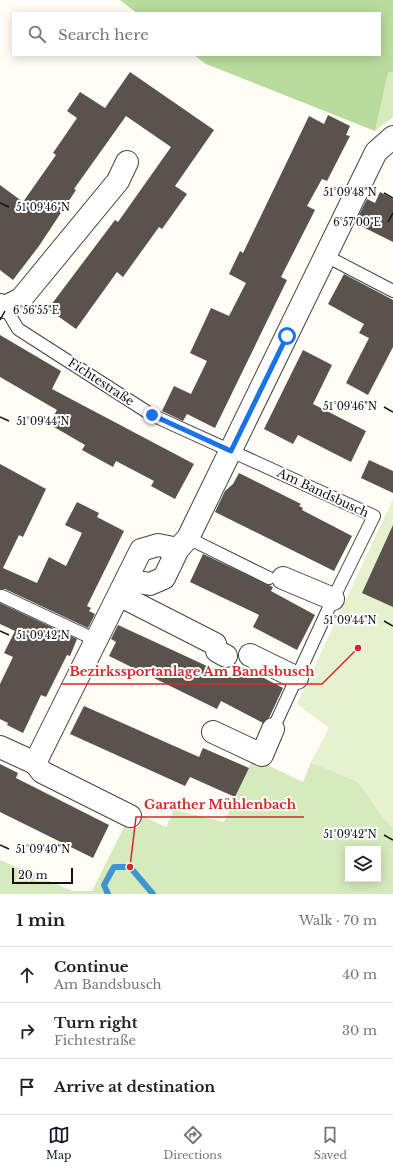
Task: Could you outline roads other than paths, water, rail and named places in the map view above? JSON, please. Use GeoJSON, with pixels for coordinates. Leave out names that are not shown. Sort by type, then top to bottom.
{"type":"FeatureCollection","features":[{"type":"Feature","properties":{"kind":"street"},"geometry":{"type":"LineString","coordinates":[[122,587],[150,584],[164,578],[231,451],[376,152],[393,137]]}},
{"type":"Feature","properties":{"kind":"street","name":"Fichtestraße"},"geometry":{"type":"LineString","coordinates":[[2,306],[21,299],[118,181],[127,162]]}},
{"type":"Feature","properties":{"kind":"street"},"geometry":{"type":"LineString","coordinates":[[35,763],[141,550],[158,545],[183,544]]}},
{"type":"Feature","properties":{"kind":"street"},"geometry":{"type":"LineString","coordinates":[[276,578],[333,599]]}},
{"type":"Feature","properties":{"kind":"street"},"geometry":{"type":"LineString","coordinates":[[122,587],[215,644],[217,651],[226,656]]}},
{"type":"Feature","properties":{"kind":"street"},"geometry":{"type":"LineString","coordinates":[[250,655],[297,678]]}},
{"type":"Feature","properties":{"kind":"street","name":"Am Bandsbusch"},"geometry":{"type":"LineString","coordinates":[[213,732],[262,755],[273,729]]}},
{"type":"Feature","properties":{"kind":"street"},"geometry":{"type":"LineString","coordinates":[[0,747],[35,763],[42,772],[130,816]]}},
{"type":"Feature","properties":{"kind":"lane"},"geometry":{"type":"LineString","coordinates":[[326,256],[393,291]]}},
{"type":"Feature","properties":{"kind":"lane","name":"Fichtestraße"},"geometry":{"type":"LineString","coordinates":[[2,306],[18,329],[152,415],[231,451]]}},
{"type":"Feature","properties":{"kind":"lane","name":"Am Bandsbusch"},"geometry":{"type":"LineString","coordinates":[[231,451],[374,516],[333,599],[273,729]]}},
{"type":"Feature","properties":{"kind":"lane"},"geometry":{"type":"LineString","coordinates":[[183,544],[276,578]]}},
{"type":"Feature","properties":{"kind":"lane"},"geometry":{"type":"LineString","coordinates":[[2,596],[96,640]]}},
{"type":"Feature","properties":{"kind":"waterway"},"geometry":{"type":"LineString","coordinates":[[108,894],[104,885],[114,867],[130,867],[153,894]]}},
{"type":"Feature","properties":{"kind":"place","name":"Bezirkssportanlage Am Bandsbusch"},"geometry":{"type":"Point","coordinates":[358,648]}},
{"type":"Feature","properties":{"kind":"place","name":"Garather Mühlenbach"},"geometry":{"type":"Point","coordinates":[130,867]}}]}
